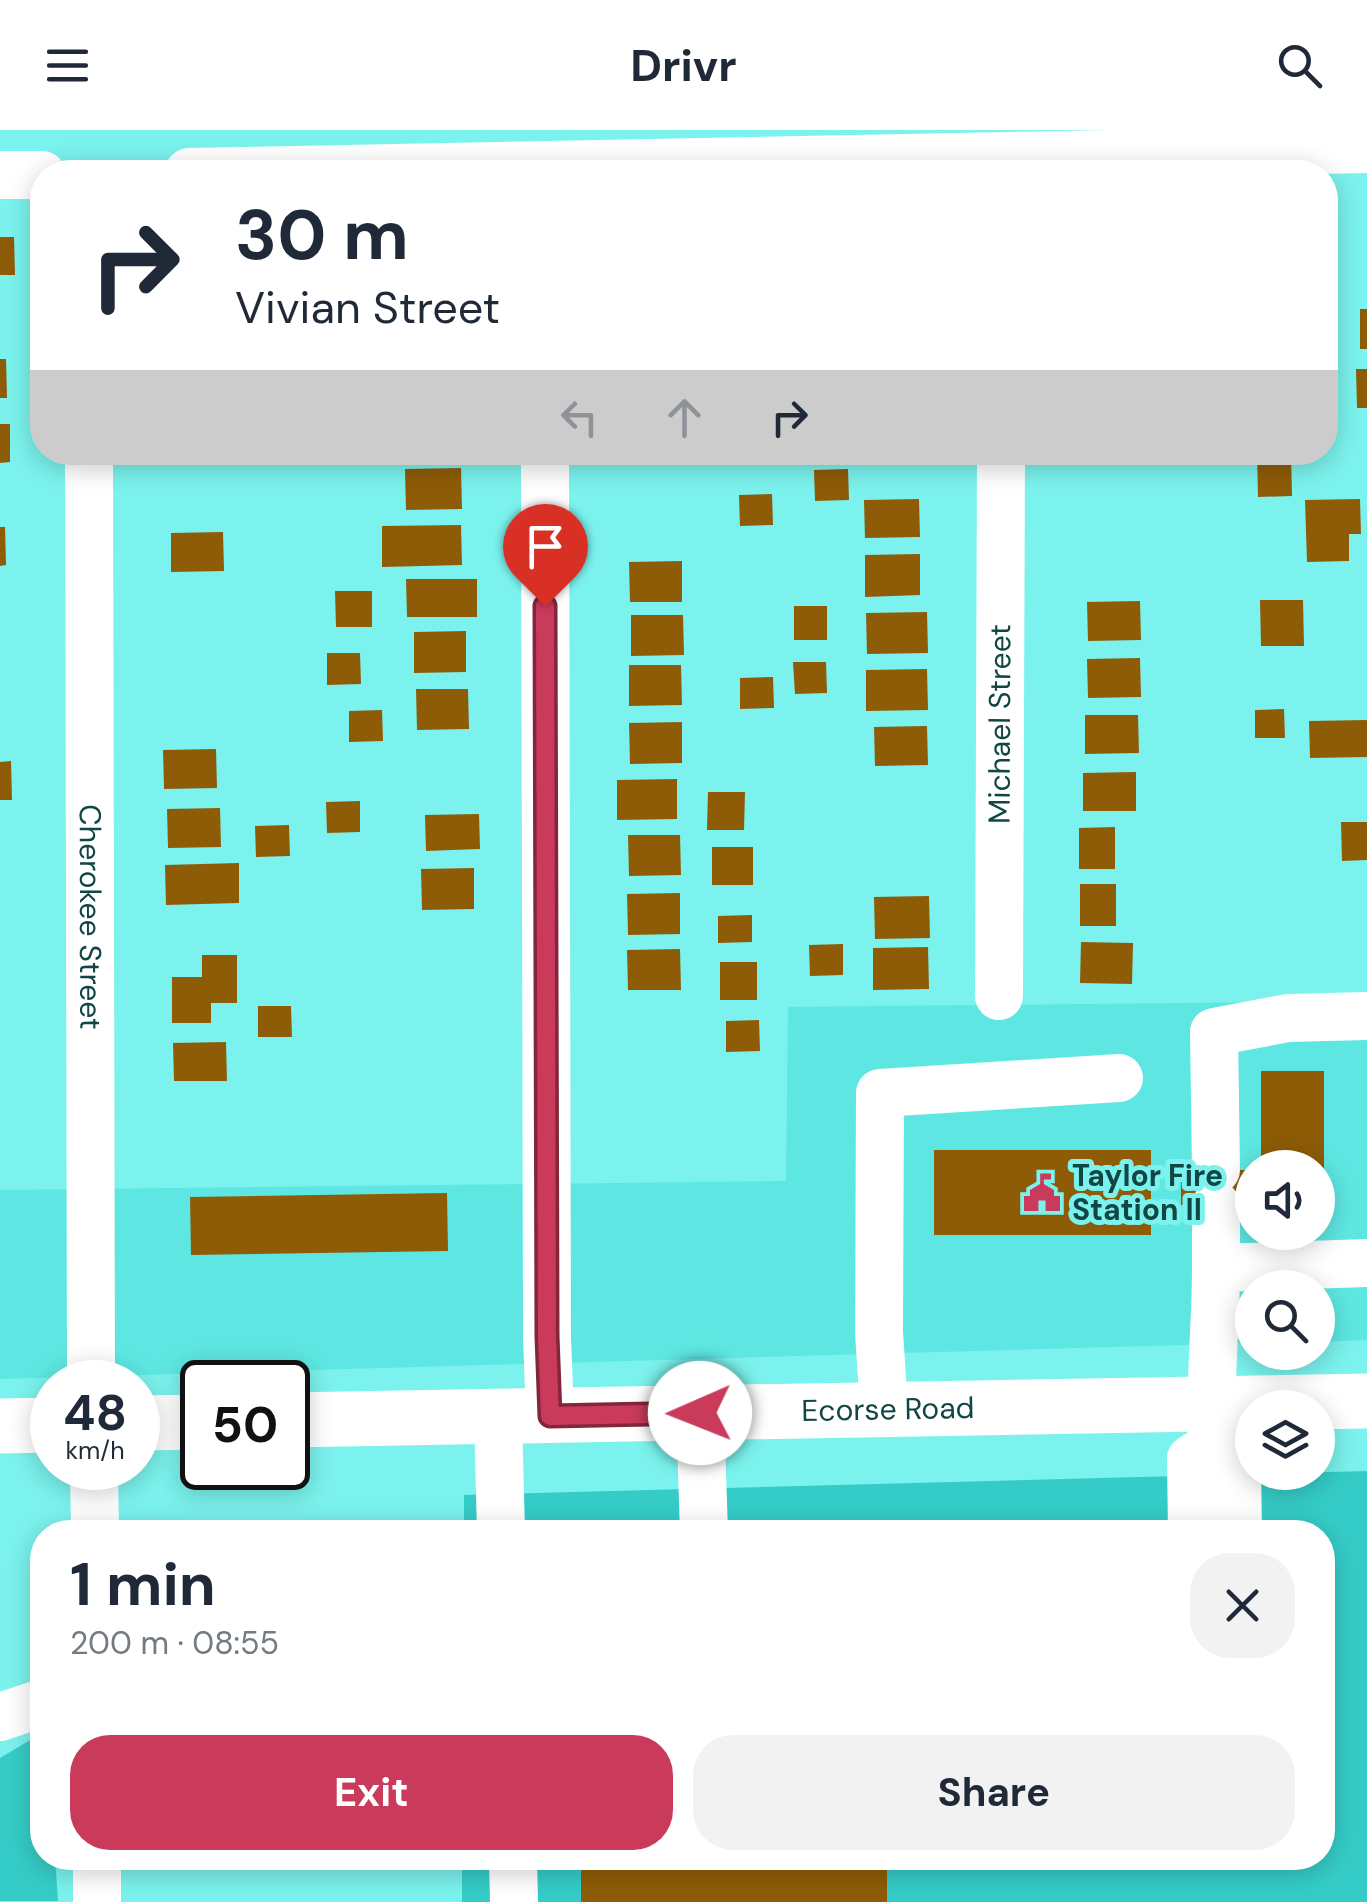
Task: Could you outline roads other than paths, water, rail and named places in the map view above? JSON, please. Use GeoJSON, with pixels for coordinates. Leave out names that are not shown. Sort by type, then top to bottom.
{"type":"FeatureCollection","features":[{"type":"Feature","properties":{"kind":"main road","name":"Ecorse Road"},"geometry":{"type":"LineString","coordinates":[[310,1420],[884,1410],[1211,1424],[1367,1401]]}},
{"type":"Feature","properties":{"kind":"main road"},"geometry":{"type":"LineString","coordinates":[[0,1426],[30,1425]]}},
{"type":"Feature","properties":{"kind":"street"},"geometry":{"type":"LineString","coordinates":[[1116,160],[1367,149]]}},
{"type":"Feature","properties":{"kind":"street"},"geometry":{"type":"LineString","coordinates":[[0,175],[30,175]]}},
{"type":"Feature","properties":{"kind":"street","name":"Cherokee Street"},"geometry":{"type":"LineString","coordinates":[[89,465],[91,1360]]}},
{"type":"Feature","properties":{"kind":"street"},"geometry":{"type":"LineString","coordinates":[[503,1520],[547,1317],[544,465]]}},
{"type":"Feature","properties":{"kind":"street","name":"Michael Street"},"geometry":{"type":"LineString","coordinates":[[999,996],[1001,465]]}},
{"type":"Feature","properties":{"kind":"street"},"geometry":{"type":"LineString","coordinates":[[1192,1520],[1191,1459],[1211,1424],[1216,1326],[1214,1032],[1288,1018],[1367,1016]]}},
{"type":"Feature","properties":{"kind":"street"},"geometry":{"type":"LineString","coordinates":[[884,1410],[879,1332],[880,1093],[1120,1078]]}},
{"type":"Feature","properties":{"kind":"street"},"geometry":{"type":"LineString","coordinates":[[1216,1268],[1367,1263]]}},
{"type":"Feature","properties":{"kind":"street"},"geometry":{"type":"LineString","coordinates":[[700,1413],[704,1520]]}},
{"type":"Feature","properties":{"kind":"street"},"geometry":{"type":"LineString","coordinates":[[1211,1424],[1237,1466],[1238,1520]]}},
{"type":"Feature","properties":{"kind":"street"},"geometry":{"type":"LineString","coordinates":[[94,1490],[95,1520]]}},
{"type":"Feature","properties":{"kind":"street"},"geometry":{"type":"LineString","coordinates":[[0,1717],[30,1707]]}},
{"type":"Feature","properties":{"kind":"street"},"geometry":{"type":"LineString","coordinates":[[96,1870],[96,1902]]}},
{"type":"Feature","properties":{"kind":"street"},"geometry":{"type":"LineString","coordinates":[[513,1870],[514,1902]]}},
{"type":"Feature","properties":{"kind":"place","name":"Taylor Fire Station II"},"geometry":{"type":"Point","coordinates":[1042,1193]}}]}
